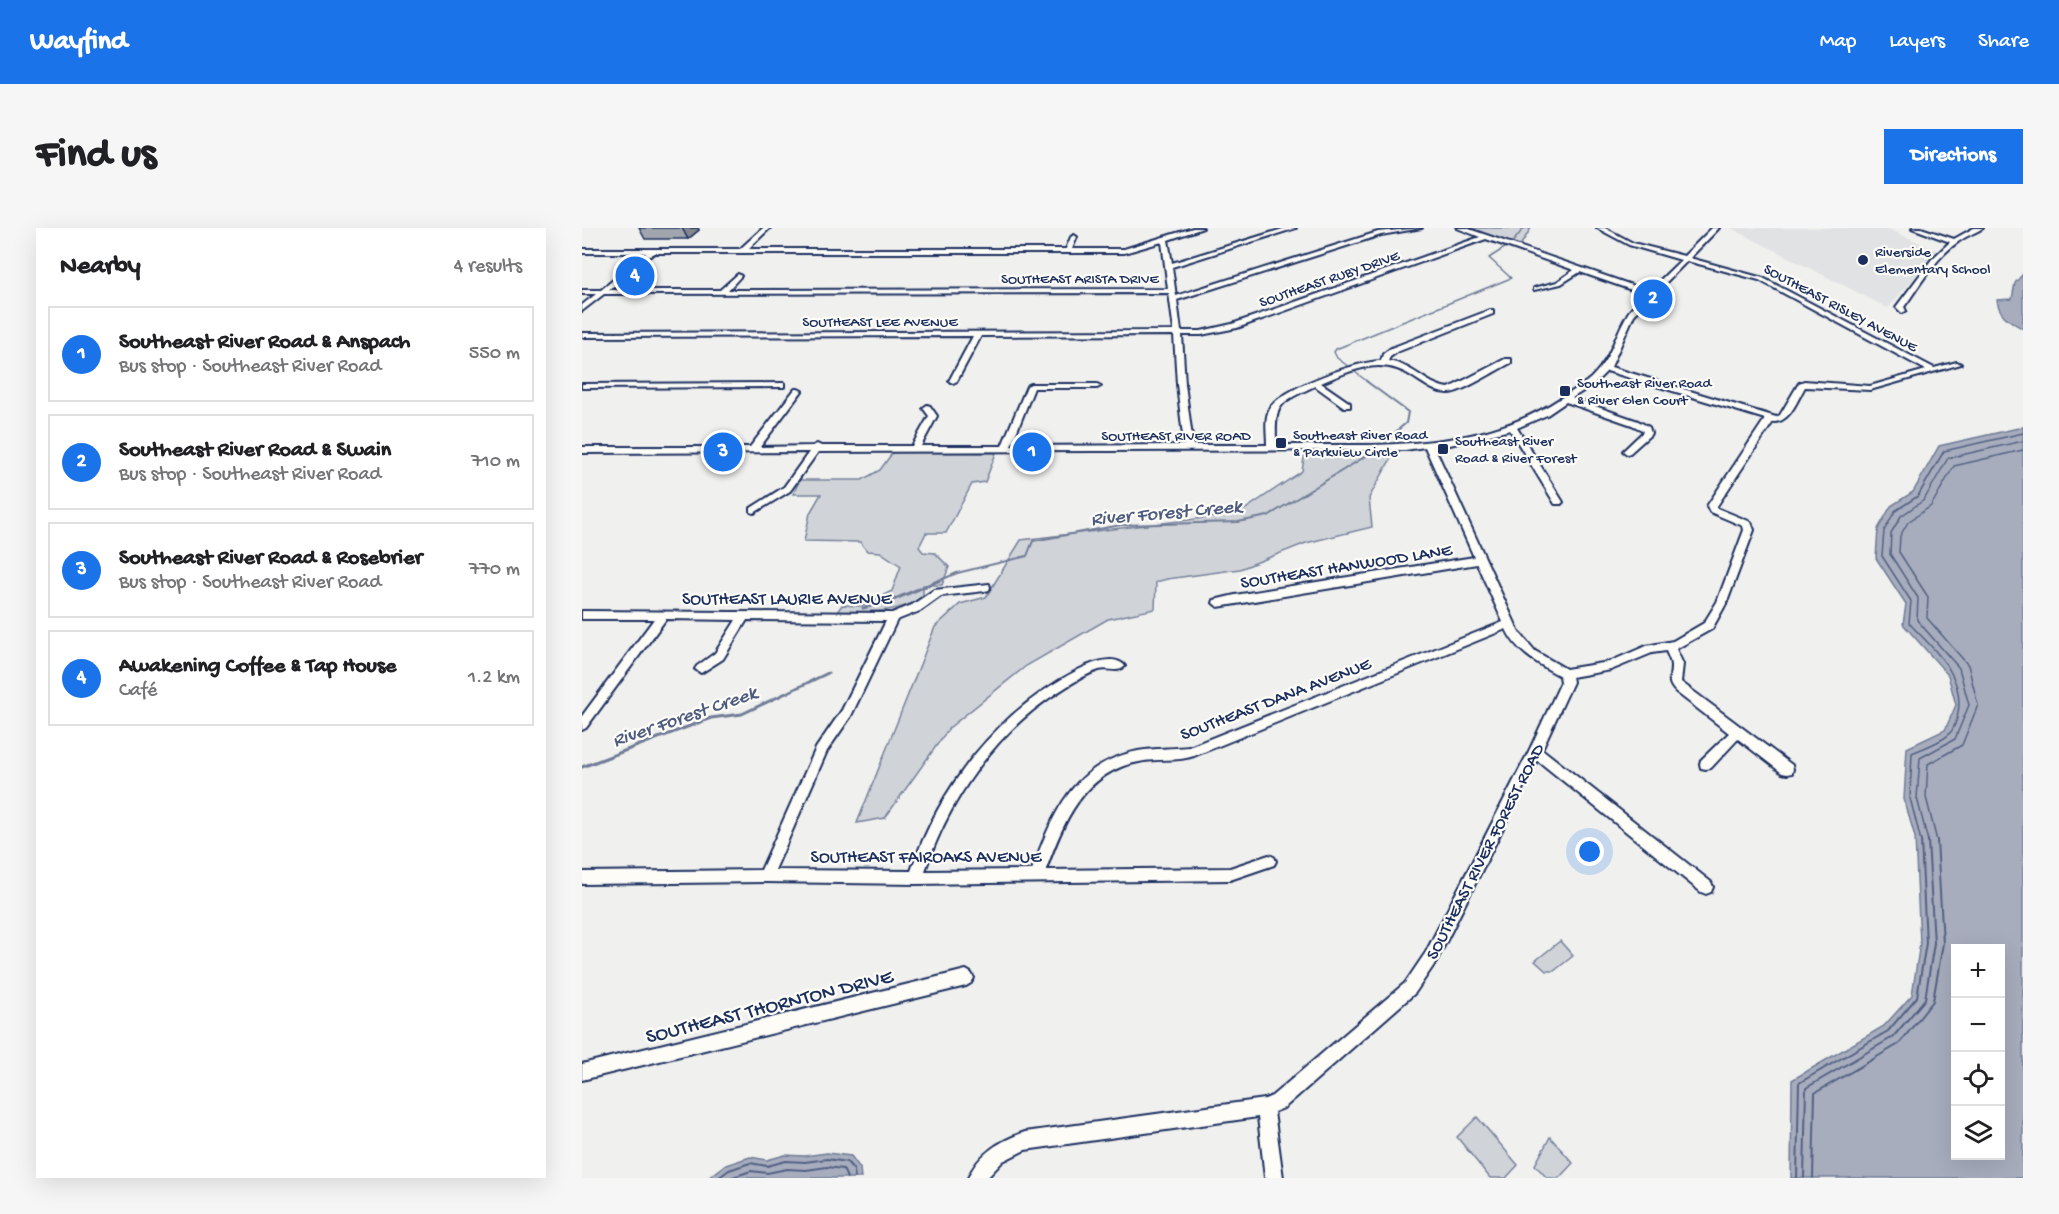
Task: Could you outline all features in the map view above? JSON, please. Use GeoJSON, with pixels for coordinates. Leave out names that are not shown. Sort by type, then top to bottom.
{"type":"FeatureCollection","features":[{"type":"Feature","properties":{"kind":"street"},"geometry":{"type":"LineString","coordinates":[[742,251],[766,228]]}},
{"type":"Feature","properties":{"kind":"street","name":"SOUTHEAST ARISTA DRIVE"},"geometry":{"type":"LineString","coordinates":[[1113,250],[1130,251],[1200,228]]}},
{"type":"Feature","properties":{"kind":"street"},"geometry":{"type":"LineString","coordinates":[[1169,266],[1293,228]]}},
{"type":"Feature","properties":{"kind":"street","name":"SOUTHEAST ARISTA DRIVE"},"geometry":{"type":"LineString","coordinates":[[582,292],[998,291],[1172,295],[1380,232],[1419,228]]}},
{"type":"Feature","properties":{"kind":"street"},"geometry":{"type":"LineString","coordinates":[[1460,228],[1650,294]]}},
{"type":"Feature","properties":{"kind":"street","name":"SOUTHEAST RISLEY AVENUE"},"geometry":{"type":"LineString","coordinates":[[1600,228],[1623,242],[1741,272],[1770,283],[1932,370]]}},
{"type":"Feature","properties":{"kind":"street","name":"SOUTHEAST RIVER ROAD"},"geometry":{"type":"LineString","coordinates":[[582,450],[817,447],[1429,446],[1512,427],[1536,418],[1606,368],[1629,317],[1716,228]]}},
{"type":"Feature","properties":{"kind":"street"},"geometry":{"type":"LineString","coordinates":[[1915,228],[1954,241]]}},
{"type":"Feature","properties":{"kind":"street"},"geometry":{"type":"LineString","coordinates":[[1902,311],[1900,307],[1954,241],[1980,228]]}},
{"type":"Feature","properties":{"kind":"street","name":"SOUTHEAST ARISTA DRIVE"},"geometry":{"type":"LineString","coordinates":[[1113,250],[1170,229]]}},
{"type":"Feature","properties":{"kind":"street"},"geometry":{"type":"LineString","coordinates":[[1068,251],[1074,237]]}},
{"type":"Feature","properties":{"kind":"street","name":"SOUTHEAST RUBY DRIVE"},"geometry":{"type":"LineString","coordinates":[[1178,334],[1211,332],[1234,326],[1487,237]]}},
{"type":"Feature","properties":{"kind":"street"},"geometry":{"type":"LineString","coordinates":[[1165,240],[1178,334],[1180,384],[1189,448]]}},
{"type":"Feature","properties":{"kind":"street"},"geometry":{"type":"LineString","coordinates":[[582,251],[1113,250]]}},
{"type":"Feature","properties":{"kind":"street"},"geometry":{"type":"LineString","coordinates":[[582,309],[651,251]]}},
{"type":"Feature","properties":{"kind":"street"},"geometry":{"type":"LineString","coordinates":[[1536,289],[1559,283],[1579,270]]}},
{"type":"Feature","properties":{"kind":"street"},"geometry":{"type":"LineString","coordinates":[[722,292],[738,276]]}},
{"type":"Feature","properties":{"kind":"street"},"geometry":{"type":"LineString","coordinates":[[1384,363],[1386,356],[1394,350],[1490,312]]}},
{"type":"Feature","properties":{"kind":"street"},"geometry":{"type":"LineString","coordinates":[[953,381],[978,334]]}},
{"type":"Feature","properties":{"kind":"street","name":"SOUTHEAST LEE AVENUE"},"geometry":{"type":"LineString","coordinates":[[582,335],[1178,334]]}},
{"type":"Feature","properties":{"kind":"street"},"geometry":{"type":"LineString","coordinates":[[1271,448],[1272,414],[1276,405],[1288,395],[1362,365],[1384,363],[1408,369],[1444,392],[1457,389],[1508,361]]}},
{"type":"Feature","properties":{"kind":"street"},"geometry":{"type":"LineString","coordinates":[[1606,368],[1770,419],[1783,417],[1802,385],[1807,383],[1870,388],[1957,364]]}},
{"type":"Feature","properties":{"kind":"street"},"geometry":{"type":"LineString","coordinates":[[1317,384],[1347,405]]}},
{"type":"Feature","properties":{"kind":"street"},"geometry":{"type":"LineString","coordinates":[[582,386],[781,385]]}},
{"type":"Feature","properties":{"kind":"street"},"geometry":{"type":"LineString","coordinates":[[1006,448],[1031,386],[1097,386]]}},
{"type":"Feature","properties":{"kind":"street"},"geometry":{"type":"LineString","coordinates":[[754,448],[798,391]]}},
{"type":"Feature","properties":{"kind":"street"},"geometry":{"type":"LineString","coordinates":[[1565,399],[1635,423],[1646,429],[1647,433],[1627,451]]}},
{"type":"Feature","properties":{"kind":"street"},"geometry":{"type":"LineString","coordinates":[[916,447],[933,416],[927,408]]}},
{"type":"Feature","properties":{"kind":"street"},"geometry":{"type":"LineString","coordinates":[[1429,446],[1518,640],[1531,654],[1565,674],[1611,666],[1650,649],[1670,647],[1708,626],[1722,602],[1749,530],[1748,524],[1713,510],[1712,506],[1770,419]]}},
{"type":"Feature","properties":{"kind":"street"},"geometry":{"type":"LineString","coordinates":[[1512,427],[1558,502]]}},
{"type":"Feature","properties":{"kind":"street"},"geometry":{"type":"LineString","coordinates":[[754,510],[787,489],[817,447]]}},
{"type":"Feature","properties":{"kind":"street","name":"SOUTHEAST HANWOOD LANE"},"geometry":{"type":"LineString","coordinates":[[1218,603],[1480,560]]}},
{"type":"Feature","properties":{"kind":"street","name":"SOUTHEAST LAURIE AVENUE"},"geometry":{"type":"LineString","coordinates":[[582,615],[893,617],[916,608],[938,593],[985,587]]}},
{"type":"Feature","properties":{"kind":"street"},"geometry":{"type":"LineString","coordinates":[[582,725],[663,615]]}},
{"type":"Feature","properties":{"kind":"street"},"geometry":{"type":"LineString","coordinates":[[701,669],[719,656],[745,615]]}},
{"type":"Feature","properties":{"kind":"street"},"geometry":{"type":"LineString","coordinates":[[765,876],[822,748],[851,706],[893,617]]}},
{"type":"Feature","properties":{"kind":"street","name":"SOUTHEAST DANA AVENUE"},"geometry":{"type":"LineString","coordinates":[[1037,876],[1059,820],[1071,798],[1081,785],[1106,766],[1136,757],[1190,752],[1509,624]]}},
{"type":"Feature","properties":{"kind":"street"},"geometry":{"type":"LineString","coordinates":[[1670,647],[1677,664],[1677,687],[1787,769]]}},
{"type":"Feature","properties":{"kind":"street"},"geometry":{"type":"LineString","coordinates":[[916,878],[932,834],[950,800],[971,768],[999,736],[1025,711],[1058,686],[1100,665],[1119,666]]}},
{"type":"Feature","properties":{"kind":"street","name":"SOUTHEAST RIVER FOREST ROAD"},"geometry":{"type":"LineString","coordinates":[[977,1178],[995,1155],[1025,1141],[1265,1107],[1278,1102],[1410,988],[1431,957],[1563,695],[1567,682],[1565,674]]}},
{"type":"Feature","properties":{"kind":"street"},"geometry":{"type":"LineString","coordinates":[[1706,765],[1737,733]]}},
{"type":"Feature","properties":{"kind":"street"},"geometry":{"type":"LineString","coordinates":[[1536,751],[1706,887]]}},
{"type":"Feature","properties":{"kind":"street","name":"SOUTHEAST FAIROAKS AVENUE"},"geometry":{"type":"LineString","coordinates":[[582,878],[765,876],[916,878],[1230,874],[1269,861]]}},
{"type":"Feature","properties":{"kind":"street","name":"SOUTHEAST THORNTON DRIVE"},"geometry":{"type":"LineString","coordinates":[[582,1072],[966,978]]}},
{"type":"Feature","properties":{"kind":"street"},"geometry":{"type":"LineString","coordinates":[[1265,1107],[1274,1178]]}},
{"type":"Feature","properties":{"kind":"shaded area"},"geometry":{"type":"Polygon","coordinates":[[[1467,228],[1531,228],[1520,246],[1467,228]]]}},
{"type":"Feature","properties":{"kind":"shaded area","name":"Riverside Elementary School"},"geometry":{"type":"Polygon","coordinates":[[[1731,228],[1886,228],[1938,251],[1888,308],[1731,228]]]}},
{"type":"Feature","properties":{"kind":"shaded area"},"geometry":{"type":"Polygon","coordinates":[[[893,452],[996,453],[985,482],[972,484],[946,533],[926,533],[919,547],[923,552],[935,553],[949,567],[942,585],[923,585],[923,597],[903,607],[882,611],[837,612],[842,605],[861,606],[892,591],[901,566],[880,552],[867,551],[860,542],[804,541],[810,513],[821,494],[793,494],[800,480],[862,480],[880,470],[893,452]]]}},
{"type":"Feature","properties":{"kind":"shaded area"},"geometry":{"type":"Polygon","coordinates":[[[1305,452],[1394,453],[1369,498],[1372,527],[1306,543],[1240,569],[1156,582],[1155,609],[1108,619],[1026,666],[949,728],[885,818],[857,823],[935,627],[960,604],[986,597],[1021,540],[1238,514],[1302,471],[1305,452]]]}},
{"type":"Feature","properties":{"kind":"shaded area"},"geometry":{"type":"Polygon","coordinates":[[[1560,941],[1573,956],[1554,971],[1546,971],[1535,961],[1560,941]]]}},
{"type":"Feature","properties":{"kind":"shaded area"},"geometry":{"type":"Polygon","coordinates":[[[1477,1117],[1518,1165],[1506,1178],[1490,1178],[1457,1137],[1477,1117]]]}},
{"type":"Feature","properties":{"kind":"shaded area"},"geometry":{"type":"Polygon","coordinates":[[[1550,1137],[1573,1163],[1559,1178],[1547,1178],[1535,1165],[1550,1137]]]}},
{"type":"Feature","properties":{"kind":"water"},"geometry":{"type":"Polygon","coordinates":[[[2023,274],[2023,329],[2003,314],[1997,300],[2012,299],[2015,283],[2023,274]]]}},
{"type":"Feature","properties":{"kind":"water"},"geometry":{"type":"Polygon","coordinates":[[[2023,427],[2023,1178],[1791,1178],[1792,1080],[1884,1026],[1912,995],[1920,943],[1915,837],[1904,799],[1907,748],[1945,730],[1956,705],[1948,675],[1903,624],[1906,604],[1876,558],[1878,529],[1891,506],[1913,492],[1939,446],[2023,427]]]}},
{"type":"Feature","properties":{"kind":"water"},"geometry":{"type":"Polygon","coordinates":[[[827,1153],[851,1156],[860,1168],[861,1178],[708,1178],[726,1165],[750,1157],[767,1160],[785,1155],[804,1156],[827,1153]]]}},
{"type":"Feature","properties":{"kind":"waterway","name":"River Forest Creek"},"geometry":{"type":"LineString","coordinates":[[1511,244],[1524,228]]}},
{"type":"Feature","properties":{"kind":"waterway","name":"River Forest Creek"},"geometry":{"type":"LineString","coordinates":[[1349,367],[1337,358],[1334,352],[1336,349],[1511,278],[1489,258],[1506,247]]}},
{"type":"Feature","properties":{"kind":"waterway","name":"River Forest Creek"},"geometry":{"type":"LineString","coordinates":[[1355,372],[1368,382]]}},
{"type":"Feature","properties":{"kind":"waterway","name":"River Forest Creek"},"geometry":{"type":"LineString","coordinates":[[1366,381],[1408,412],[1406,423],[1385,441]]}},
{"type":"Feature","properties":{"kind":"waterway","name":"River Forest Creek"},"geometry":{"type":"LineString","coordinates":[[936,582],[957,573],[1027,556],[1033,541],[1121,525],[1238,522],[1268,516],[1366,456]]}},
{"type":"Feature","properties":{"kind":"waterway","name":"River Forest Creek"},"geometry":{"type":"LineString","coordinates":[[863,608],[888,602],[940,580]]}},
{"type":"Feature","properties":{"kind":"waterway","name":"River Forest Creek"},"geometry":{"type":"LineString","coordinates":[[582,767],[711,718],[742,714],[828,673]]}},
{"type":"Feature","properties":{"kind":"place","name":"Riverside Elementary School"},"geometry":{"type":"Point","coordinates":[1863,260]}},
{"type":"Feature","properties":{"kind":"place","name":"Awakening Coffee & Tap House"},"geometry":{"type":"Point","coordinates":[635,276]}},
{"type":"Feature","properties":{"kind":"place","name":"Southeast River Road & Swain"},"geometry":{"type":"Point","coordinates":[1653,299]}},
{"type":"Feature","properties":{"kind":"place","name":"Southeast River Road & River Glen Court"},"geometry":{"type":"Point","coordinates":[1565,391]}},
{"type":"Feature","properties":{"kind":"place","name":"Southeast River Road & Parkview Circle"},"geometry":{"type":"Point","coordinates":[1281,443]}},
{"type":"Feature","properties":{"kind":"place","name":"Southeast River Road & River Forest"},"geometry":{"type":"Point","coordinates":[1443,449]}},
{"type":"Feature","properties":{"kind":"place","name":"Southeast River Road & Rosebrier"},"geometry":{"type":"Point","coordinates":[723,452]}},
{"type":"Feature","properties":{"kind":"place","name":"Southeast River Road & Anspach"},"geometry":{"type":"Point","coordinates":[1032,452]}}]}
